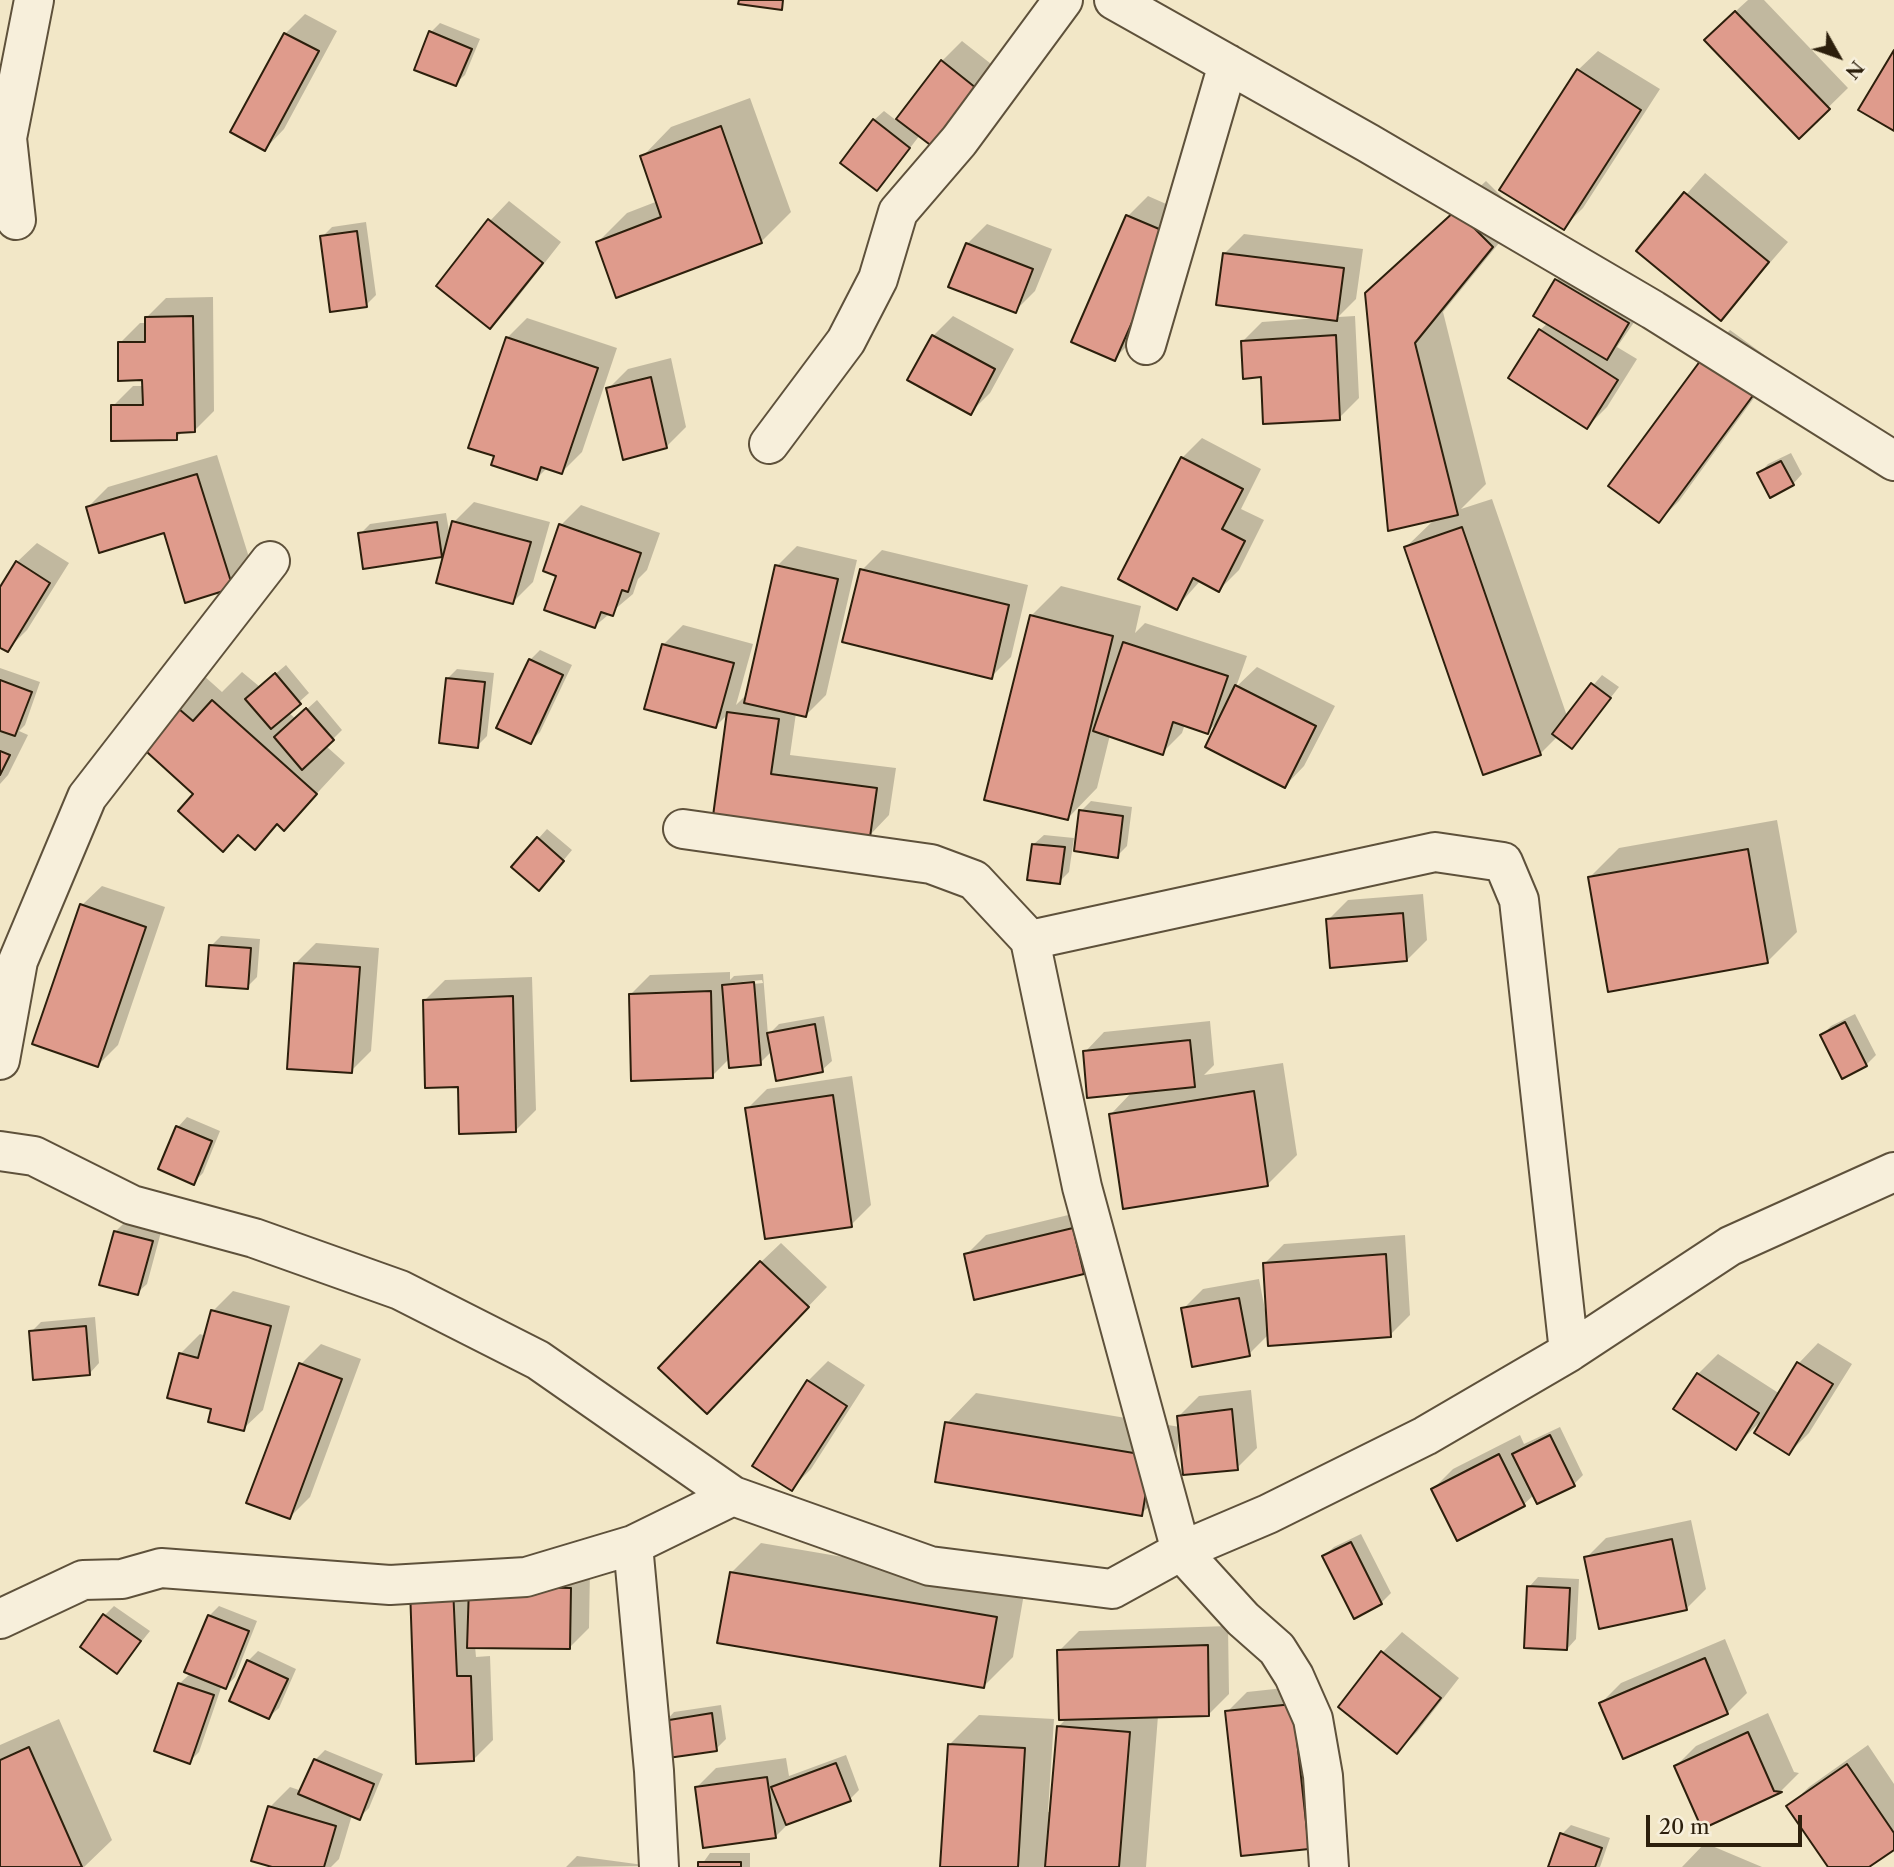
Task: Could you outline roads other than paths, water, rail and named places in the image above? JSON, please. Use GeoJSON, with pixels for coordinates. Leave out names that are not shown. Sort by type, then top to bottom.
{"type":"FeatureCollection","features":[{"type":"Feature","properties":{"kind":"street"},"geometry":{"type":"LineString","coordinates":[[16,220],[7,138],[34,0]]}},
{"type":"Feature","properties":{"kind":"street"},"geometry":{"type":"LineString","coordinates":[[769,444],[846,341],[878,279],[898,212],[959,141],[1063,0]]}},
{"type":"Feature","properties":{"kind":"street"},"geometry":{"type":"LineString","coordinates":[[1114,0],[1653,310],[1894,461]]}},
{"type":"Feature","properties":{"kind":"street"},"geometry":{"type":"LineString","coordinates":[[1146,345],[1228,64]]}},
{"type":"Feature","properties":{"kind":"street"},"geometry":{"type":"LineString","coordinates":[[0,1060],[18,961],[87,796],[270,561]]}},
{"type":"Feature","properties":{"kind":"street"},"geometry":{"type":"LineString","coordinates":[[684,829],[931,864],[974,880],[1030,940],[1082,1187],[1181,1551],[1243,1619],[1277,1649],[1294,1676],[1313,1719],[1324,1776],[1329,1867]]}},
{"type":"Feature","properties":{"kind":"street"},"geometry":{"type":"LineString","coordinates":[[1030,940],[1435,852],[1503,862],[1519,900],[1569,1352]]}},
{"type":"Feature","properties":{"kind":"street"},"geometry":{"type":"LineString","coordinates":[[0,1151],[34,1156],[132,1205],[254,1238],[400,1290],[538,1360],[733,1496],[930,1566],[1112,1589],[1181,1551],[1268,1514],[1425,1436],[1569,1352],[1730,1246],[1894,1172]]}},
{"type":"Feature","properties":{"kind":"street"},"geometry":{"type":"LineString","coordinates":[[0,1619],[83,1580],[122,1579],[161,1568],[390,1585],[526,1577],[633,1545],[733,1496]]}},
{"type":"Feature","properties":{"kind":"street"},"geometry":{"type":"LineString","coordinates":[[633,1545],[654,1771],[659,1867]]}}]}
